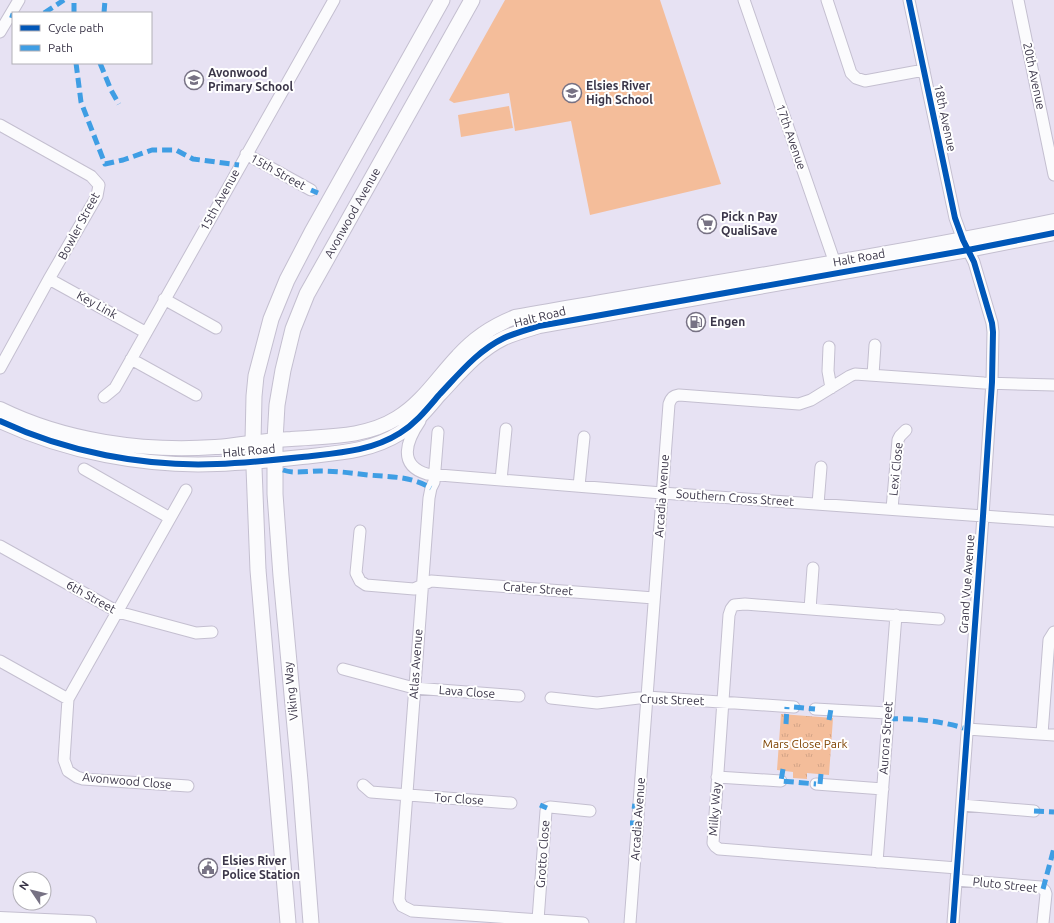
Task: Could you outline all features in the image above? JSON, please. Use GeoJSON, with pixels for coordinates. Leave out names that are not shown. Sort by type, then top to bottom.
{"type":"FeatureCollection","features":[{"type":"Feature","properties":{"kind":"main road","name":"Avonwood Avenue"},"geometry":{"type":"LineString","coordinates":[[254,461],[253,442],[256,376],[272,319],[287,280],[312,232],[442,0]]}},
{"type":"Feature","properties":{"kind":"main road","name":"Avonwood Avenue"},"geometry":{"type":"LineString","coordinates":[[275,459],[277,405],[281,376],[293,329],[307,294],[472,0]]}},
{"type":"Feature","properties":{"kind":"main road","name":"Viking Way"},"geometry":{"type":"LineString","coordinates":[[275,459],[281,576],[300,781],[311,923]]}},
{"type":"Feature","properties":{"kind":"main road","name":"Viking Way"},"geometry":{"type":"LineString","coordinates":[[254,461],[258,570],[286,920]]}},
{"type":"Feature","properties":{"kind":"street"},"geometry":{"type":"LineString","coordinates":[[0,32],[18,0]]}},
{"type":"Feature","properties":{"kind":"street","name":"15th Avenue"},"geometry":{"type":"LineString","coordinates":[[104,397],[115,388],[145,332],[334,0]]}},
{"type":"Feature","properties":{"kind":"street","name":"17th Avenue"},"geometry":{"type":"LineString","coordinates":[[744,0],[836,268]]}},
{"type":"Feature","properties":{"kind":"street"},"geometry":{"type":"LineString","coordinates":[[827,0],[851,73],[856,78],[865,81],[924,70]]}},
{"type":"Feature","properties":{"kind":"street","name":"18th Avenue"},"geometry":{"type":"LineString","coordinates":[[909,0],[955,218],[966,245]]}},
{"type":"Feature","properties":{"kind":"street","name":"20th Avenue"},"geometry":{"type":"LineString","coordinates":[[1018,0],[1054,175]]}},
{"type":"Feature","properties":{"kind":"street","name":"Bowler Street"},"geometry":{"type":"LineString","coordinates":[[0,125],[91,176],[99,185],[97,196],[0,368]]}},
{"type":"Feature","properties":{"kind":"street","name":"15th Street"},"geometry":{"type":"LineString","coordinates":[[246,154],[311,190]]}},
{"type":"Feature","properties":{"kind":"street","name":"Halt Road"},"geometry":{"type":"LineString","coordinates":[[966,245],[1054,221]]}},
{"type":"Feature","properties":{"kind":"street","name":"Halt Road"},"geometry":{"type":"LineString","coordinates":[[0,421],[42,438],[76,448],[111,456],[172,463],[217,464],[354,451],[371,447],[387,440],[416,422],[464,367],[478,355],[504,338],[518,332],[546,325],[836,268],[966,245],[1054,232]]}},
{"type":"Feature","properties":{"kind":"street","name":"Grand Vue Avenue"},"geometry":{"type":"LineString","coordinates":[[953,923],[992,382],[993,328],[977,269],[966,245]]}},
{"type":"Feature","properties":{"kind":"street","name":"Halt Road"},"geometry":{"type":"LineString","coordinates":[[0,409],[86,438],[128,445],[162,448],[202,448],[359,433],[386,424],[397,418],[416,402],[457,357],[477,338],[495,326],[515,317],[640,295],[836,268]]}},
{"type":"Feature","properties":{"kind":"street","name":"Key Link"},"geometry":{"type":"LineString","coordinates":[[49,279],[145,332]]}},
{"type":"Feature","properties":{"kind":"street"},"geometry":{"type":"LineString","coordinates":[[164,299],[216,328]]}},
{"type":"Feature","properties":{"kind":"street"},"geometry":{"type":"LineString","coordinates":[[873,375],[875,345]]}},
{"type":"Feature","properties":{"kind":"street"},"geometry":{"type":"LineString","coordinates":[[830,347],[828,372],[831,388]]}},
{"type":"Feature","properties":{"kind":"street"},"geometry":{"type":"LineString","coordinates":[[131,359],[196,396]]}},
{"type":"Feature","properties":{"kind":"street","name":"Arcadia Avenue"},"geometry":{"type":"LineString","coordinates":[[630,923],[670,400],[675,396],[799,404],[811,400],[852,375],[1054,385]]}},
{"type":"Feature","properties":{"kind":"street","name":"Southern Cross Street"},"geometry":{"type":"LineString","coordinates":[[428,408],[410,436],[407,445],[410,462],[417,470],[427,474],[662,493],[1054,521]]}},
{"type":"Feature","properties":{"kind":"street"},"geometry":{"type":"LineString","coordinates":[[501,480],[506,429]]}},
{"type":"Feature","properties":{"kind":"street","name":"Lexi Close"},"geometry":{"type":"LineString","coordinates":[[892,509],[898,440],[906,430]]}},
{"type":"Feature","properties":{"kind":"street","name":"Atlas Avenue"},"geometry":{"type":"LineString","coordinates":[[438,432],[435,475],[429,498],[406,795],[399,897],[400,904],[408,910],[538,920]]}},
{"type":"Feature","properties":{"kind":"street"},"geometry":{"type":"LineString","coordinates":[[579,486],[584,437]]}},
{"type":"Feature","properties":{"kind":"street"},"geometry":{"type":"LineString","coordinates":[[818,504],[822,467]]}},
{"type":"Feature","properties":{"kind":"street"},"geometry":{"type":"LineString","coordinates":[[84,469],[170,518]]}},
{"type":"Feature","properties":{"kind":"street"},"geometry":{"type":"LineString","coordinates":[[0,661],[68,699],[186,490]]}},
{"type":"Feature","properties":{"kind":"street","name":"Crater Street"},"geometry":{"type":"LineString","coordinates":[[360,531],[356,573],[363,583],[370,586],[414,589],[431,581],[654,598]]}},
{"type":"Feature","properties":{"kind":"street","name":"6th Street"},"geometry":{"type":"LineString","coordinates":[[0,546],[118,612],[196,633],[212,632]]}},
{"type":"Feature","properties":{"kind":"street"},"geometry":{"type":"LineString","coordinates":[[810,608],[813,568]]}},
{"type":"Feature","properties":{"kind":"street","name":"Milky Way"},"geometry":{"type":"LineString","coordinates":[[939,619],[810,608],[745,604],[734,605],[731,608],[729,615],[713,843],[717,848],[957,868]]}},
{"type":"Feature","properties":{"kind":"street","name":"Aurora Street"},"geometry":{"type":"LineString","coordinates":[[877,862],[896,615]]}},
{"type":"Feature","properties":{"kind":"street"},"geometry":{"type":"LineString","coordinates":[[1042,734],[1049,640],[1054,632]]}},
{"type":"Feature","properties":{"kind":"street","name":"Lava Close"},"geometry":{"type":"LineString","coordinates":[[343,669],[414,688],[519,696]]}},
{"type":"Feature","properties":{"kind":"street","name":"Crust Street"},"geometry":{"type":"LineString","coordinates":[[551,698],[597,704],[647,697],[794,707]]}},
{"type":"Feature","properties":{"kind":"street","name":"Avonwood Close"},"geometry":{"type":"LineString","coordinates":[[68,699],[64,760],[68,771],[72,774],[83,779],[188,786]]}},
{"type":"Feature","properties":{"kind":"street"},"geometry":{"type":"LineString","coordinates":[[815,709],[888,713]]}},
{"type":"Feature","properties":{"kind":"street"},"geometry":{"type":"LineString","coordinates":[[967,729],[1054,735]]}},
{"type":"Feature","properties":{"kind":"street"},"geometry":{"type":"LineString","coordinates":[[717,777],[782,782]]}},
{"type":"Feature","properties":{"kind":"street"},"geometry":{"type":"LineString","coordinates":[[816,784],[883,789]]}},
{"type":"Feature","properties":{"kind":"street","name":"Tor Close"},"geometry":{"type":"LineString","coordinates":[[363,785],[371,792],[511,803]]}},
{"type":"Feature","properties":{"kind":"street"},"geometry":{"type":"LineString","coordinates":[[962,805],[1034,811]]}},
{"type":"Feature","properties":{"kind":"street","name":"Grotto Close"},"geometry":{"type":"LineString","coordinates":[[538,920],[547,808],[550,807],[590,811]]}},
{"type":"Feature","properties":{"kind":"street","name":"Pluto Street"},"geometry":{"type":"LineString","coordinates":[[956,880],[1041,887],[1046,894],[1043,923]]}},
{"type":"Feature","properties":{"kind":"street"},"geometry":{"type":"LineString","coordinates":[[0,919],[36,922],[89,923]]}},
{"type":"Feature","properties":{"kind":"street"},"geometry":{"type":"LineString","coordinates":[[538,920],[583,923]]}},
{"type":"Feature","properties":{"kind":"green space"},"geometry":{"type":"Polygon","coordinates":[[[505,0],[660,0],[721,184],[590,215],[571,121],[515,131],[509,93],[454,103],[449,100],[505,0]]]}},
{"type":"Feature","properties":{"kind":"green space"},"geometry":{"type":"Polygon","coordinates":[[[509,106],[513,128],[461,137],[458,115],[509,106]]]}},
{"type":"Feature","properties":{"kind":"green space","name":"Mars Close Park"},"geometry":{"type":"Polygon","coordinates":[[[781,714],[833,718],[829,775],[807,773],[807,779],[793,778],[793,772],[777,770],[781,714]]]}},
{"type":"Feature","properties":{"kind":"marked path"},"geometry":{"type":"LineString","coordinates":[[46,12],[64,0]]}},
{"type":"Feature","properties":{"kind":"marked path"},"geometry":{"type":"LineString","coordinates":[[74,0],[74,12]]}},
{"type":"Feature","properties":{"kind":"marked path"},"geometry":{"type":"LineString","coordinates":[[104,12],[105,0]]}},
{"type":"Feature","properties":{"kind":"marked path"},"geometry":{"type":"LineString","coordinates":[[76,64],[81,102],[105,164],[123,160],[152,150],[176,150],[193,159],[239,165]]}},
{"type":"Feature","properties":{"kind":"marked path"},"geometry":{"type":"LineString","coordinates":[[100,64],[111,90],[119,104]]}},
{"type":"Feature","properties":{"kind":"marked path"},"geometry":{"type":"LineString","coordinates":[[311,190],[318,193]]}},
{"type":"Feature","properties":{"kind":"marked path"},"geometry":{"type":"LineString","coordinates":[[283,470],[296,472],[338,472],[400,478],[416,481],[431,488]]}},
{"type":"Feature","properties":{"kind":"marked path"},"geometry":{"type":"LineString","coordinates":[[786,724],[787,707]]}},
{"type":"Feature","properties":{"kind":"marked path"},"geometry":{"type":"LineString","coordinates":[[794,707],[815,709]]}},
{"type":"Feature","properties":{"kind":"marked path"},"geometry":{"type":"LineString","coordinates":[[829,720],[831,709]]}},
{"type":"Feature","properties":{"kind":"marked path"},"geometry":{"type":"LineString","coordinates":[[888,719],[928,721],[967,729]]}},
{"type":"Feature","properties":{"kind":"marked path"},"geometry":{"type":"LineString","coordinates":[[783,769],[781,781],[816,784]]}},
{"type":"Feature","properties":{"kind":"marked path"},"geometry":{"type":"LineString","coordinates":[[820,784],[821,774]]}},
{"type":"Feature","properties":{"kind":"marked path"},"geometry":{"type":"LineString","coordinates":[[540,805],[547,808]]}},
{"type":"Feature","properties":{"kind":"marked path"},"geometry":{"type":"LineString","coordinates":[[632,806],[639,807]]}},
{"type":"Feature","properties":{"kind":"marked path"},"geometry":{"type":"LineString","coordinates":[[1034,811],[1054,812]]}},
{"type":"Feature","properties":{"kind":"marked path"},"geometry":{"type":"LineString","coordinates":[[630,823],[638,823]]}},
{"type":"Feature","properties":{"kind":"marked path"},"geometry":{"type":"LineString","coordinates":[[1043,889],[1054,848]]}},
{"type":"Feature","properties":{"kind":"cycle path"},"geometry":{"type":"LineString","coordinates":[[909,0],[955,218],[963,240],[974,262],[992,323],[993,332],[992,382],[983,516],[953,923]]}},
{"type":"Feature","properties":{"kind":"cycle path"},"geometry":{"type":"LineString","coordinates":[[0,421],[25,432],[78,449],[134,460],[162,463],[238,463],[352,451],[377,444],[406,429],[426,411],[461,371],[485,349],[504,338],[539,326],[968,250],[1054,233]]}},
{"type":"Feature","properties":{"kind":"place","name":"Avonwood Primary School"},"geometry":{"type":"Point","coordinates":[194,80]}},
{"type":"Feature","properties":{"kind":"place","name":"Elsies River High School"},"geometry":{"type":"Point","coordinates":[572,93]}},
{"type":"Feature","properties":{"kind":"place","name":"Pick n Pay QualiSave"},"geometry":{"type":"Point","coordinates":[707,224]}},
{"type":"Feature","properties":{"kind":"place","name":"Engen"},"geometry":{"type":"Point","coordinates":[696,322]}},
{"type":"Feature","properties":{"kind":"place","name":"Elsies River Police Station"},"geometry":{"type":"Point","coordinates":[208,868]}}]}
